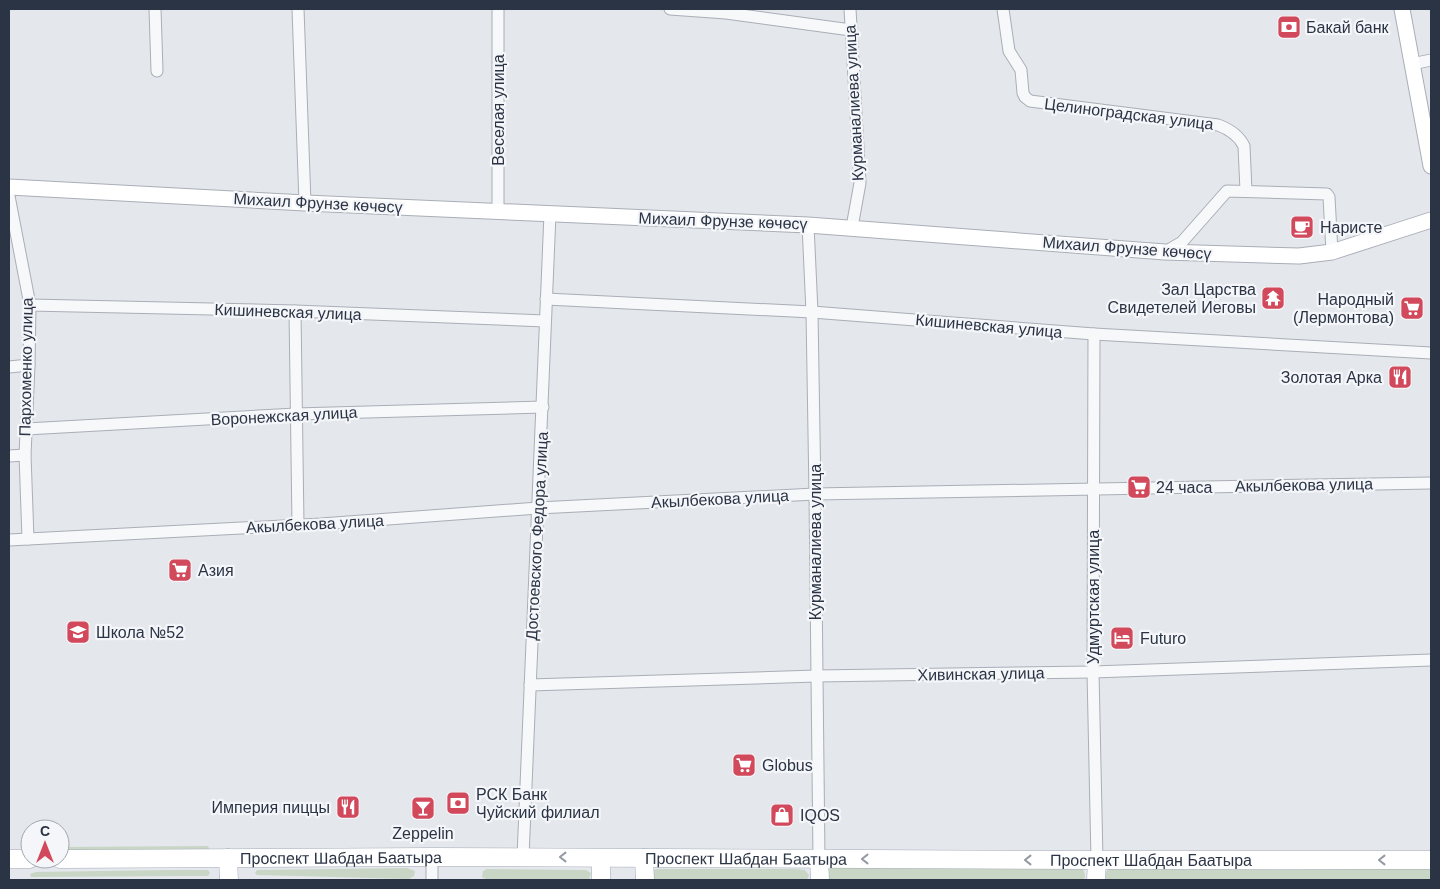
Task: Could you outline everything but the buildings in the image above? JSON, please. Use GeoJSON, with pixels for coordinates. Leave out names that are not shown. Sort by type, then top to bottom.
{"type":"FeatureCollection","features":[{"type":"Feature","properties":{"kind":"main road"},"geometry":{"type":"LineString","coordinates":[[1402,9],[1431,166]]}},
{"type":"Feature","properties":{"kind":"main road","name":"Михаил Фрунзе көчөсү"},"geometry":{"type":"LineString","coordinates":[[9,187],[306,203],[852,227],[1165,252],[1299,256],[1332,252],[1431,220]]}},
{"type":"Feature","properties":{"kind":"main road","name":"Проспект Шабдан Баатыра"},"geometry":{"type":"LineString","coordinates":[[70,859],[523,857],[1431,860]]}},
{"type":"Feature","properties":{"kind":"main road"},"geometry":{"type":"LineString","coordinates":[[228,858],[229,880]]}},
{"type":"Feature","properties":{"kind":"main road"},"geometry":{"type":"LineString","coordinates":[[601,858],[601,880]]}},
{"type":"Feature","properties":{"kind":"main road"},"geometry":{"type":"LineString","coordinates":[[644,858],[645,880]]}},
{"type":"Feature","properties":{"kind":"main road"},"geometry":{"type":"LineString","coordinates":[[819,859],[820,880]]}},
{"type":"Feature","properties":{"kind":"main road"},"geometry":{"type":"LineString","coordinates":[[1096,880],[1097,860]]}},
{"type":"Feature","properties":{"kind":"street"},"geometry":{"type":"LineString","coordinates":[[155,9],[157,71]]}},
{"type":"Feature","properties":{"kind":"street"},"geometry":{"type":"LineString","coordinates":[[298,9],[306,203]]}},
{"type":"Feature","properties":{"kind":"street","name":"Веселая улица"},"geometry":{"type":"LineString","coordinates":[[498,9],[498,212]]}},
{"type":"Feature","properties":{"kind":"street"},"geometry":{"type":"LineString","coordinates":[[670,9],[726,13],[851,30]]}},
{"type":"Feature","properties":{"kind":"street","name":"Курманалиева улица"},"geometry":{"type":"LineString","coordinates":[[850,9],[860,182],[852,227]]}},
{"type":"Feature","properties":{"kind":"street","name":"Целиноградская улица"},"geometry":{"type":"LineString","coordinates":[[1003,9],[1009,50],[1021,70],[1023,93],[1030,101],[1218,125],[1227,128],[1241,140],[1244,146],[1246,191]]}},
{"type":"Feature","properties":{"kind":"street"},"geometry":{"type":"LineString","coordinates":[[1412,64],[1431,60]]}},
{"type":"Feature","properties":{"kind":"street"},"geometry":{"type":"LineString","coordinates":[[1165,252],[1182,242],[1227,191],[1246,191],[1327,194],[1329,197],[1332,252]]}},
{"type":"Feature","properties":{"kind":"street","name":"Пархоменко улица"},"geometry":{"type":"LineString","coordinates":[[9,196],[30,305],[25,455],[28,539]]}},
{"type":"Feature","properties":{"kind":"street","name":"Достоевского Федора улица"},"geometry":{"type":"LineString","coordinates":[[523,857],[550,214]]}},
{"type":"Feature","properties":{"kind":"street","name":"Курманалиева улица"},"geometry":{"type":"LineString","coordinates":[[808,225],[816,494],[819,859]]}},
{"type":"Feature","properties":{"kind":"street","name":"Кишиневская улица"},"geometry":{"type":"LineString","coordinates":[[546,299],[812,312],[1094,334],[1431,353]]}},
{"type":"Feature","properties":{"kind":"street","name":"Кишиневская улица"},"geometry":{"type":"LineString","coordinates":[[30,305],[296,311],[546,321]]}},
{"type":"Feature","properties":{"kind":"street"},"geometry":{"type":"LineString","coordinates":[[296,311],[298,525]]}},
{"type":"Feature","properties":{"kind":"street","name":"Удмуртская улица"},"geometry":{"type":"LineString","coordinates":[[1094,334],[1093,672],[1097,860]]}},
{"type":"Feature","properties":{"kind":"street"},"geometry":{"type":"LineString","coordinates":[[9,367],[29,365]]}},
{"type":"Feature","properties":{"kind":"street","name":"Воронежская улица"},"geometry":{"type":"LineString","coordinates":[[26,430],[296,414],[543,407]]}},
{"type":"Feature","properties":{"kind":"street"},"geometry":{"type":"LineString","coordinates":[[9,456],[25,455]]}},
{"type":"Feature","properties":{"kind":"street","name":"Акылбекова улица"},"geometry":{"type":"LineString","coordinates":[[9,540],[298,525],[538,508],[816,494],[1431,483]]}},
{"type":"Feature","properties":{"kind":"street","name":"Хивинская улица"},"geometry":{"type":"LineString","coordinates":[[530,685],[816,676],[1093,672],[1431,660]]}},
{"type":"Feature","properties":{"kind":"street"},"geometry":{"type":"LineString","coordinates":[[432,857],[432,880]]}},
{"type":"Feature","properties":{"kind":"green space"},"geometry":{"type":"Polygon","coordinates":[[[208,846],[210,850],[70,852],[70,847],[208,846]]]}},
{"type":"Feature","properties":{"kind":"green space"},"geometry":{"type":"Polygon","coordinates":[[[1080,866],[1085,877],[1083,880],[829,880],[827,875],[828,870],[834,867],[1080,866]]]}},
{"type":"Feature","properties":{"kind":"green space"},"geometry":{"type":"Polygon","coordinates":[[[407,868],[415,871],[414,876],[409,879],[257,875],[255,873],[257,870],[407,868]]]}},
{"type":"Feature","properties":{"kind":"green space"},"geometry":{"type":"Polygon","coordinates":[[[1431,868],[1431,880],[1107,880],[1103,874],[1109,869],[1283,870],[1431,868]]]}},
{"type":"Feature","properties":{"kind":"green space"},"geometry":{"type":"Polygon","coordinates":[[[487,869],[586,870],[591,873],[589,880],[488,880],[482,877],[483,871],[487,869]]]}},
{"type":"Feature","properties":{"kind":"green space"},"geometry":{"type":"Polygon","coordinates":[[[795,869],[805,870],[809,875],[806,880],[652,880],[652,870],[795,869]]]}},
{"type":"Feature","properties":{"kind":"green space"},"geometry":{"type":"Polygon","coordinates":[[[208,870],[210,873],[208,876],[36,877],[31,877],[30,874],[36,872],[208,870]]]}},
{"type":"Feature","properties":{"kind":"place","name":"Бакай банк"},"geometry":{"type":"Point","coordinates":[1289,27]}},
{"type":"Feature","properties":{"kind":"place","name":"Наристе"},"geometry":{"type":"Point","coordinates":[1302,227]}},
{"type":"Feature","properties":{"kind":"place","name":"Зал Царства Свидетелей Иеговы"},"geometry":{"type":"Point","coordinates":[1273,298]}},
{"type":"Feature","properties":{"kind":"place","name":"Народный (Лермонтова)"},"geometry":{"type":"Point","coordinates":[1412,308]}},
{"type":"Feature","properties":{"kind":"place","name":"Золотая Арка"},"geometry":{"type":"Point","coordinates":[1400,377]}},
{"type":"Feature","properties":{"kind":"place","name":"24 часа"},"geometry":{"type":"Point","coordinates":[1139,487]}},
{"type":"Feature","properties":{"kind":"place","name":"Азия"},"geometry":{"type":"Point","coordinates":[180,570]}},
{"type":"Feature","properties":{"kind":"place","name":"Школа №52"},"geometry":{"type":"Point","coordinates":[78,632]}},
{"type":"Feature","properties":{"kind":"place","name":"Futuro"},"geometry":{"type":"Point","coordinates":[1122,638]}},
{"type":"Feature","properties":{"kind":"place","name":"Globus"},"geometry":{"type":"Point","coordinates":[744,765]}},
{"type":"Feature","properties":{"kind":"place","name":"РСК Банк Чуйский филиал"},"geometry":{"type":"Point","coordinates":[458,803]}},
{"type":"Feature","properties":{"kind":"place","name":"Империя пиццы"},"geometry":{"type":"Point","coordinates":[348,807]}},
{"type":"Feature","properties":{"kind":"place","name":"Zeppelin"},"geometry":{"type":"Point","coordinates":[423,808]}},
{"type":"Feature","properties":{"kind":"place","name":"IQOS"},"geometry":{"type":"Point","coordinates":[782,815]}}]}
